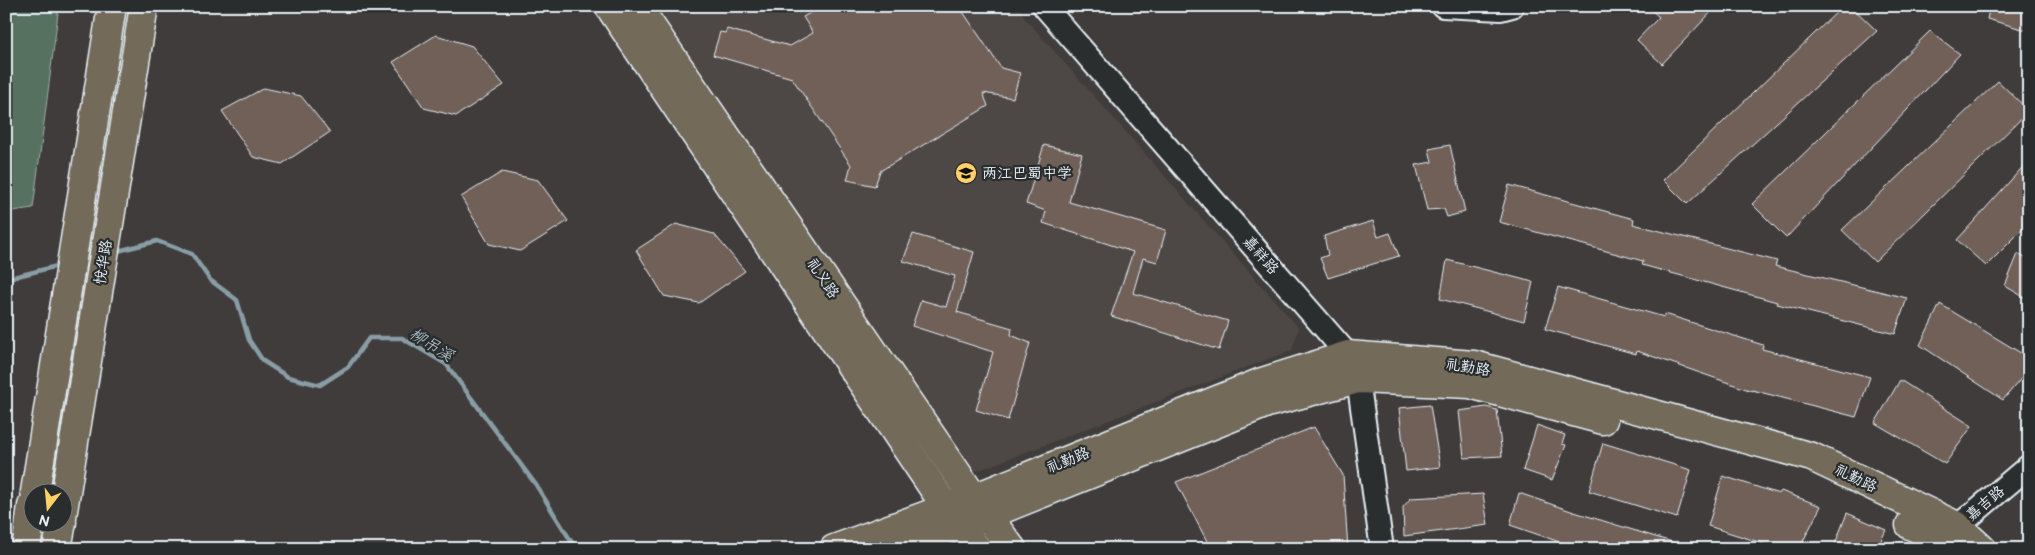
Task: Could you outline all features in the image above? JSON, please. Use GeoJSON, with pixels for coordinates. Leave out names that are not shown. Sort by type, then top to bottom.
{"type":"FeatureCollection","features":[{"type":"Feature","properties":{"kind":"main road","name":"悦华路"},"geometry":{"type":"LineString","coordinates":[[37,482],[112,6]]}},
{"type":"Feature","properties":{"kind":"main road","name":"悦华路"},"geometry":{"type":"LineString","coordinates":[[68,482],[144,6]]}},
{"type":"Feature","properties":{"kind":"main road","name":"礼义路"},"geometry":{"type":"LineString","coordinates":[[609,6],[977,549]]}},
{"type":"Feature","properties":{"kind":"main road","name":"礼义路"},"geometry":{"type":"LineString","coordinates":[[637,6],[981,507],[1012,549]]}},
{"type":"Feature","properties":{"kind":"main road","name":"礼勤路"},"geometry":{"type":"LineString","coordinates":[[953,516],[1267,403],[1353,367],[1470,384],[1805,474],[1950,538],[1982,549]]}},
{"type":"Feature","properties":{"kind":"main road"},"geometry":{"type":"LineString","coordinates":[[834,549],[953,516]]}},
{"type":"Feature","properties":{"kind":"main road"},"geometry":{"type":"LineString","coordinates":[[898,549],[953,516]]}},
{"type":"Feature","properties":{"kind":"main road"},"geometry":{"type":"LineString","coordinates":[[26,549],[28,532]]}},
{"type":"Feature","properties":{"kind":"main road"},"geometry":{"type":"LineString","coordinates":[[58,549],[61,532]]}},
{"type":"Feature","properties":{"kind":"street","name":"嘉祥路"},"geometry":{"type":"LineString","coordinates":[[1044,6],[1353,367]]}},
{"type":"Feature","properties":{"kind":"street"},"geometry":{"type":"LineString","coordinates":[[1443,6],[1501,9],[1512,6]]}},
{"type":"Feature","properties":{"kind":"street"},"geometry":{"type":"LineString","coordinates":[[1353,367],[1382,549]]}},
{"type":"Feature","properties":{"kind":"street","name":"嘉吉路"},"geometry":{"type":"LineString","coordinates":[[1950,538],[2029,466]]}},
{"type":"Feature","properties":{"kind":"shaded area","name":"两江巴蜀中学"},"geometry":{"type":"Polygon","coordinates":[[[656,6],[1018,6],[1025,18],[1299,328],[1292,350],[974,472],[656,6]]]}},
{"type":"Feature","properties":{"kind":"green space"},"geometry":{"type":"Polygon","coordinates":[[[6,6],[59,6],[33,208],[6,212],[6,6]]]}},
{"type":"Feature","properties":{"kind":"building"},"geometry":{"type":"Polygon","coordinates":[[[822,6],[959,6],[1001,68],[1020,73],[1013,98],[983,93],[988,106],[880,171],[875,186],[847,180],[851,165],[792,78],[713,55],[720,32],[725,33],[727,29],[790,46],[813,33],[803,17],[822,6]]]}},
{"type":"Feature","properties":{"kind":"building"},"geometry":{"type":"Polygon","coordinates":[[[1647,6],[1717,6],[1662,64],[1637,40],[1659,17],[1647,6]]]}},
{"type":"Feature","properties":{"kind":"building"},"geometry":{"type":"Polygon","coordinates":[[[1843,6],[1851,6],[1877,31],[1687,204],[1663,180],[1843,6]]]}},
{"type":"Feature","properties":{"kind":"building"},"geometry":{"type":"Polygon","coordinates":[[[1990,6],[2029,6],[2029,31],[1987,19],[1990,6]]]}},
{"type":"Feature","properties":{"kind":"building"},"geometry":{"type":"Polygon","coordinates":[[[1930,31],[1960,54],[1786,238],[1752,204],[1930,31]]]}},
{"type":"Feature","properties":{"kind":"building"},"geometry":{"type":"Polygon","coordinates":[[[436,35],[472,46],[504,85],[456,116],[424,108],[393,62],[436,35]]]}},
{"type":"Feature","properties":{"kind":"building"},"geometry":{"type":"Polygon","coordinates":[[[1998,81],[2029,111],[1875,262],[1842,230],[1998,81]]]}},
{"type":"Feature","properties":{"kind":"building"},"geometry":{"type":"Polygon","coordinates":[[[264,88],[301,96],[330,132],[282,164],[253,157],[222,111],[264,88]]]}},
{"type":"Feature","properties":{"kind":"building"},"geometry":{"type":"Polygon","coordinates":[[[1044,145],[1082,154],[1069,202],[1166,230],[1157,262],[1143,258],[1133,293],[1228,321],[1219,350],[1111,316],[1133,252],[1043,223],[1046,211],[1026,204],[1044,145]]]}},
{"type":"Feature","properties":{"kind":"building"},"geometry":{"type":"Polygon","coordinates":[[[1450,145],[1465,212],[1447,217],[1444,209],[1427,210],[1416,165],[1432,162],[1429,149],[1450,145]]]}},
{"type":"Feature","properties":{"kind":"building"},"geometry":{"type":"Polygon","coordinates":[[[2029,160],[2029,223],[1986,266],[1957,240],[2029,160]]]}},
{"type":"Feature","properties":{"kind":"building"},"geometry":{"type":"Polygon","coordinates":[[[502,172],[538,180],[568,221],[520,251],[489,244],[461,197],[502,172]]]}},
{"type":"Feature","properties":{"kind":"building"},"geometry":{"type":"Polygon","coordinates":[[[1509,185],[1634,219],[1633,224],[1777,261],[1775,266],[1907,298],[1895,334],[1777,304],[1777,302],[1642,265],[1643,261],[1499,222],[1509,185]]]}},
{"type":"Feature","properties":{"kind":"building"},"geometry":{"type":"Polygon","coordinates":[[[1373,221],[1378,237],[1390,233],[1399,256],[1328,278],[1320,258],[1328,255],[1324,236],[1373,221]]]}},
{"type":"Feature","properties":{"kind":"building"},"geometry":{"type":"Polygon","coordinates":[[[676,224],[714,234],[745,271],[699,303],[664,296],[636,250],[676,224]]]}},
{"type":"Feature","properties":{"kind":"building"},"geometry":{"type":"Polygon","coordinates":[[[913,234],[974,252],[957,312],[1012,328],[1011,335],[1030,343],[1008,420],[976,410],[993,352],[912,326],[921,300],[946,307],[955,276],[903,261],[913,234]]]}},
{"type":"Feature","properties":{"kind":"building"},"geometry":{"type":"Polygon","coordinates":[[[2018,254],[2029,260],[2029,300],[2005,286],[2018,254]]]}},
{"type":"Feature","properties":{"kind":"building"},"geometry":{"type":"Polygon","coordinates":[[[1447,260],[1533,282],[1524,321],[1440,299],[1447,260]]]}},
{"type":"Feature","properties":{"kind":"building"},"geometry":{"type":"Polygon","coordinates":[[[1558,287],[1664,317],[1665,314],[1763,345],[1762,349],[1870,377],[1856,417],[1752,391],[1637,351],[1636,354],[1545,329],[1558,287]]]}},
{"type":"Feature","properties":{"kind":"building"},"geometry":{"type":"Polygon","coordinates":[[[1940,304],[2029,358],[2029,369],[2003,400],[1920,345],[1940,304]]]}},
{"type":"Feature","properties":{"kind":"building"},"geometry":{"type":"Polygon","coordinates":[[[1900,380],[1972,426],[1945,464],[1875,423],[1900,380]]]}},
{"type":"Feature","properties":{"kind":"building"},"geometry":{"type":"Polygon","coordinates":[[[1430,405],[1440,467],[1406,471],[1399,408],[1430,405]]]}},
{"type":"Feature","properties":{"kind":"building"},"geometry":{"type":"Polygon","coordinates":[[[1486,407],[1497,410],[1502,456],[1464,458],[1459,411],[1486,407]]]}},
{"type":"Feature","properties":{"kind":"building"},"geometry":{"type":"Polygon","coordinates":[[[1537,425],[1565,435],[1562,444],[1566,445],[1552,480],[1523,470],[1537,425]]]}},
{"type":"Feature","properties":{"kind":"building"},"geometry":{"type":"Polygon","coordinates":[[[1314,427],[1343,475],[1348,549],[1211,549],[1176,482],[1314,427]]]}},
{"type":"Feature","properties":{"kind":"building"},"geometry":{"type":"Polygon","coordinates":[[[1603,443],[1691,470],[1677,518],[1589,491],[1603,443]]]}},
{"type":"Feature","properties":{"kind":"building"},"geometry":{"type":"Polygon","coordinates":[[[1723,476],[1779,494],[1781,491],[1821,506],[1799,549],[1774,549],[1759,542],[1708,526],[1723,476]]]}},
{"type":"Feature","properties":{"kind":"building"},"geometry":{"type":"Polygon","coordinates":[[[1519,493],[1685,546],[1685,549],[1580,549],[1510,525],[1519,493]]]}},
{"type":"Feature","properties":{"kind":"building"},"geometry":{"type":"Polygon","coordinates":[[[1483,494],[1488,525],[1404,536],[1403,507],[1411,498],[1483,494]]]}},
{"type":"Feature","properties":{"kind":"building"},"geometry":{"type":"Polygon","coordinates":[[[1847,513],[1886,530],[1877,549],[1833,549],[1847,513]]]}},
{"type":"Feature","properties":{"kind":"waterway","name":"柳吊溪"},"geometry":{"type":"LineString","coordinates":[[114,252],[157,241],[192,254],[210,280],[237,300],[249,340],[263,361],[288,377],[320,385],[348,367],[369,338],[402,338],[446,364],[536,485],[576,549]]}},
{"type":"Feature","properties":{"kind":"waterway","name":"柳吊溪"},"geometry":{"type":"LineString","coordinates":[[6,279],[61,265]]}},
{"type":"Feature","properties":{"kind":"place","name":"两江巴蜀中学"},"geometry":{"type":"Point","coordinates":[966,173]}}]}
